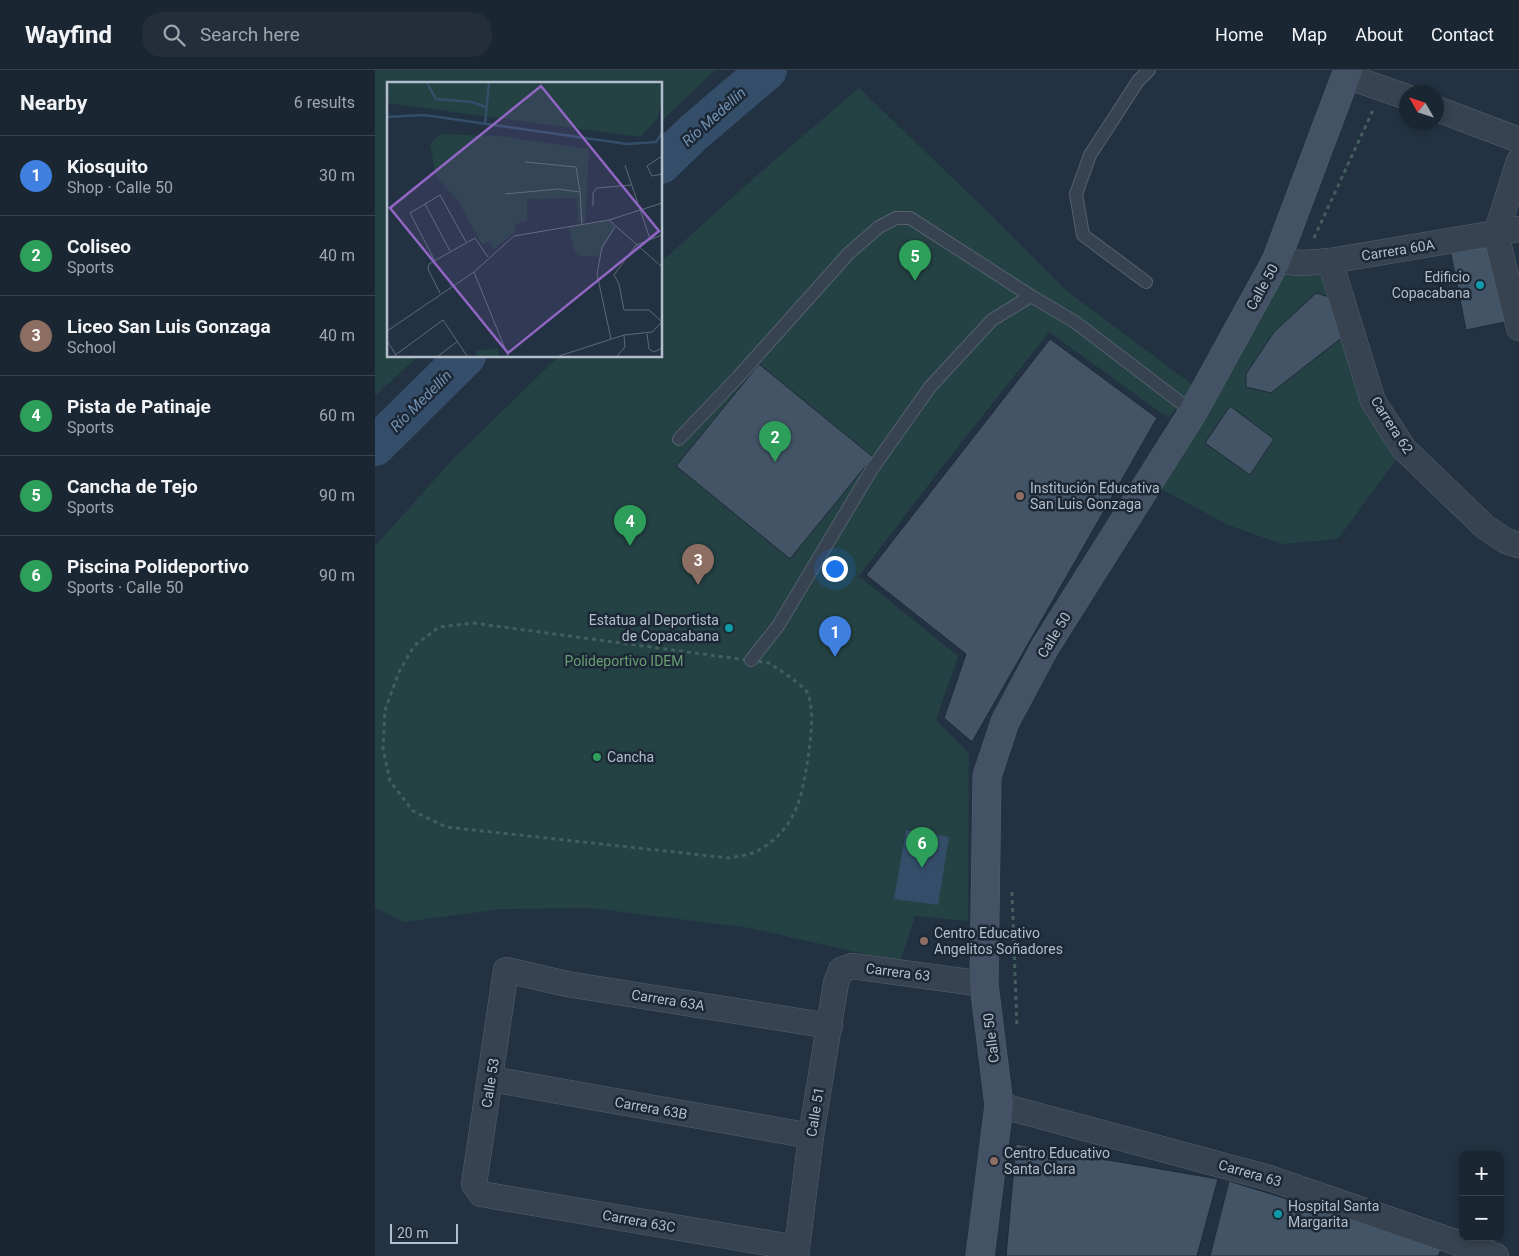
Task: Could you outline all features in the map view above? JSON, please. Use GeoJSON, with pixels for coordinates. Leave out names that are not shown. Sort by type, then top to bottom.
{"type":"FeatureCollection","features":[{"type":"Feature","properties":{"kind":"main road","name":"Calle 50"},"geometry":{"type":"LineString","coordinates":[[980,1256],[999,1106],[984,984],[987,776],[1005,722],[1045,648],[1289,262],[1342,72]]}},
{"type":"Feature","properties":{"kind":"street"},"geometry":{"type":"LineString","coordinates":[[1342,72],[1399,94]]}},
{"type":"Feature","properties":{"kind":"street"},"geometry":{"type":"LineString","coordinates":[[1444,112],[1519,140]]}},
{"type":"Feature","properties":{"kind":"street"},"geometry":{"type":"LineString","coordinates":[[1519,161],[1507,232],[1519,328]]}},
{"type":"Feature","properties":{"kind":"street","name":"Carrera 60A"},"geometry":{"type":"LineString","coordinates":[[1289,262],[1329,261],[1507,232]]}},
{"type":"Feature","properties":{"kind":"street","name":"Carrera 62"},"geometry":{"type":"LineString","coordinates":[[1329,261],[1373,401],[1404,449],[1485,527],[1506,541],[1519,545]]}},
{"type":"Feature","properties":{"kind":"street","name":"Carrera 63"},"geometry":{"type":"LineString","coordinates":[[841,970],[852,966],[984,984]]}},
{"type":"Feature","properties":{"kind":"street","name":"Carrera 63A"},"geometry":{"type":"LineString","coordinates":[[506,970],[567,984],[830,1026]]}},
{"type":"Feature","properties":{"kind":"street","name":"Calle 53"},"geometry":{"type":"LineString","coordinates":[[481,1194],[474,1184],[506,970]]}},
{"type":"Feature","properties":{"kind":"street","name":"Calle 51"},"geometry":{"type":"LineString","coordinates":[[797,1252],[811,1136],[836,983],[841,970]]}},
{"type":"Feature","properties":{"kind":"street","name":"Carrera 63B"},"geometry":{"type":"LineString","coordinates":[[491,1079],[811,1136]]}},
{"type":"Feature","properties":{"kind":"street","name":"Carrera 63"},"geometry":{"type":"LineString","coordinates":[[999,1106],[1269,1178],[1496,1256]]}},
{"type":"Feature","properties":{"kind":"street","name":"Carrera 63C"},"geometry":{"type":"LineString","coordinates":[[481,1194],[797,1252]]}},
{"type":"Feature","properties":{"kind":"lane"},"geometry":{"type":"LineString","coordinates":[[1146,282],[1083,235],[1076,194],[1090,155],[1138,81],[1149,70]]}},
{"type":"Feature","properties":{"kind":"lane"},"geometry":{"type":"LineString","coordinates":[[679,439],[739,376],[849,253],[879,227],[896,218],[910,218],[1075,322],[1193,412]]}},
{"type":"Feature","properties":{"kind":"lane"},"geometry":{"type":"LineString","coordinates":[[751,660],[778,626],[872,469],[930,387],[992,320],[1031,296]]}},
{"type":"Feature","properties":{"kind":"path"},"geometry":{"type":"LineString","coordinates":[[1289,262],[1383,88]]}},
{"type":"Feature","properties":{"kind":"path"},"geometry":{"type":"LineString","coordinates":[[473,623],[751,660],[769,663],[788,675],[807,693],[812,720],[804,788],[793,817],[774,839],[758,852],[729,858],[446,827],[413,811],[390,781],[383,748],[385,710],[399,672],[414,646],[439,627],[473,623]]}},
{"type":"Feature","properties":{"kind":"path"},"geometry":{"type":"LineString","coordinates":[[1012,885],[1017,1032]]}},
{"type":"Feature","properties":{"kind":"green space"},"geometry":{"type":"Polygon","coordinates":[[[375,70],[715,70],[663,120],[663,82],[387,82],[387,358],[416,358],[375,396],[375,70]]]}},
{"type":"Feature","properties":{"kind":"green space","name":"Polideportivo IDEM"},"geometry":{"type":"Polygon","coordinates":[[[859,88],[1068,292],[1196,387],[1168,418],[1049,332],[859,576],[958,656],[936,720],[969,753],[968,921],[915,916],[900,962],[750,928],[590,908],[502,909],[404,922],[375,908],[375,546],[455,457],[557,358],[663,358],[663,260],[763,170],[859,88]]]}},
{"type":"Feature","properties":{"kind":"green space"},"geometry":{"type":"Polygon","coordinates":[[[1276,261],[1330,261],[1404,449],[1338,539],[1282,544],[1228,525],[1146,481],[1276,261]]]}},
{"type":"Feature","properties":{"kind":"water"},"geometry":{"type":"Polygon","coordinates":[[[906,830],[949,837],[938,905],[894,899],[906,830]]]}},
{"type":"Feature","properties":{"kind":"building","name":"Edificio Copacabana"},"geometry":{"type":"Polygon","coordinates":[[[1493,240],[1510,321],[1466,330],[1450,249],[1493,240]]]}},
{"type":"Feature","properties":{"kind":"building"},"geometry":{"type":"Polygon","coordinates":[[[1316,293],[1336,299],[1344,336],[1271,393],[1246,387],[1246,374],[1274,332],[1316,293]]]}},
{"type":"Feature","properties":{"kind":"building","name":"Institución Educativa San Luis Gonzaga"},"geometry":{"type":"Polygon","coordinates":[[[1050,339],[1157,418],[972,742],[944,718],[966,654],[866,575],[1050,339]]]}},
{"type":"Feature","properties":{"kind":"building"},"geometry":{"type":"Polygon","coordinates":[[[759,364],[873,457],[790,559],[676,466],[759,364]]]}},
{"type":"Feature","properties":{"kind":"building"},"geometry":{"type":"Polygon","coordinates":[[[1230,406],[1274,439],[1250,475],[1205,443],[1230,406]]]}},
{"type":"Feature","properties":{"kind":"building"},"geometry":{"type":"Polygon","coordinates":[[[1016,1144],[1218,1179],[1197,1256],[1006,1256],[1016,1144]]]}},
{"type":"Feature","properties":{"kind":"building","name":"Hospital Santa Margarita"},"geometry":{"type":"Polygon","coordinates":[[[1229,1181],[1442,1247],[1438,1256],[1210,1256],[1229,1181]]]}},
{"type":"Feature","properties":{"kind":"waterway","name":"Río Medellín"},"geometry":{"type":"LineString","coordinates":[[663,162],[693,133],[767,70]]}},
{"type":"Feature","properties":{"kind":"waterway","name":"Río Medellín"},"geometry":{"type":"LineString","coordinates":[[375,446],[464,358]]}},
{"type":"Feature","properties":{"kind":"place","name":"Cancha de Tejo"},"geometry":{"type":"Point","coordinates":[915,281]}},
{"type":"Feature","properties":{"kind":"place","name":"Edificio Copacabana"},"geometry":{"type":"Point","coordinates":[1480,285]}},
{"type":"Feature","properties":{"kind":"place","name":"Coliseo"},"geometry":{"type":"Point","coordinates":[775,462]}},
{"type":"Feature","properties":{"kind":"place","name":"Institución Educativa San Luis Gonzaga"},"geometry":{"type":"Point","coordinates":[1020,496]}},
{"type":"Feature","properties":{"kind":"place","name":"Pista de Patinaje"},"geometry":{"type":"Point","coordinates":[630,546]}},
{"type":"Feature","properties":{"kind":"place","name":"Liceo San Luis Gonzaga"},"geometry":{"type":"Point","coordinates":[698,585]}},
{"type":"Feature","properties":{"kind":"place","name":"Estatua al Deportista de Copacabana"},"geometry":{"type":"Point","coordinates":[729,628]}},
{"type":"Feature","properties":{"kind":"place","name":"Kiosquito"},"geometry":{"type":"Point","coordinates":[835,657]}},
{"type":"Feature","properties":{"kind":"place","name":"Cancha"},"geometry":{"type":"Point","coordinates":[597,757]}},
{"type":"Feature","properties":{"kind":"place","name":"Piscina Polideportivo"},"geometry":{"type":"Point","coordinates":[922,868]}},
{"type":"Feature","properties":{"kind":"place","name":"Centro Educativo Angelitos Soñadores"},"geometry":{"type":"Point","coordinates":[924,941]}},
{"type":"Feature","properties":{"kind":"place","name":"Centro Educativo Santa Clara"},"geometry":{"type":"Point","coordinates":[994,1161]}},
{"type":"Feature","properties":{"kind":"place","name":"Hospital Santa Margarita"},"geometry":{"type":"Point","coordinates":[1278,1214]}}]}
